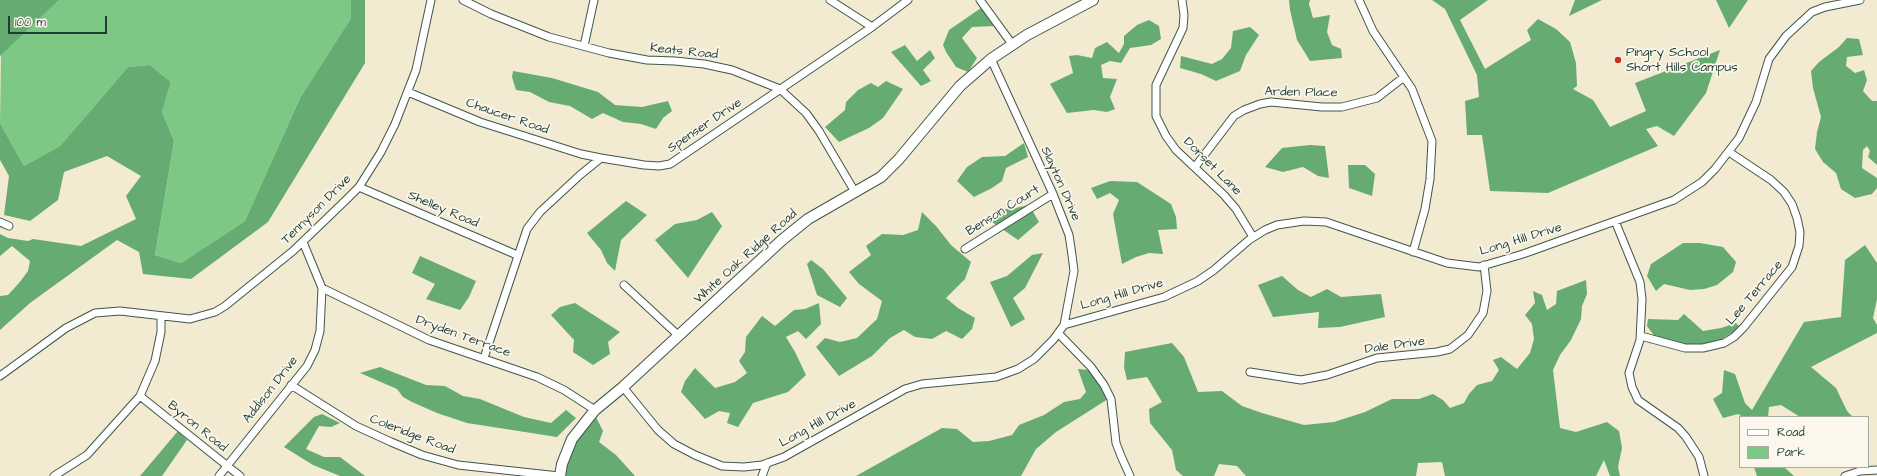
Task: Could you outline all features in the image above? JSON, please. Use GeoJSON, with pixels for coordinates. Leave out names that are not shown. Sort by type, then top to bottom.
{"type":"FeatureCollection","features":[{"type":"Feature","properties":{"kind":"street","name":"Tennyson Drive"},"geometry":{"type":"LineString","coordinates":[[0,376],[66,328],[95,313],[120,311],[190,319],[215,312],[225,306],[303,242],[359,187],[381,152],[408,92],[416,70],[431,0]]}},
{"type":"Feature","properties":{"kind":"street","name":"Keats Road"},"geometry":{"type":"LineString","coordinates":[[463,0],[491,14],[549,37],[647,60],[704,64],[732,70],[780,90],[806,114],[819,130],[855,192]]}},
{"type":"Feature","properties":{"kind":"street"},"geometry":{"type":"LineString","coordinates":[[584,46],[594,0]]}},
{"type":"Feature","properties":{"kind":"street"},"geometry":{"type":"LineString","coordinates":[[830,0],[872,27]]}},
{"type":"Feature","properties":{"kind":"street","name":"Spenser Drive"},"geometry":{"type":"LineString","coordinates":[[601,158],[644,165],[659,166],[670,164],[872,27],[908,0]]}},
{"type":"Feature","properties":{"kind":"street"},"geometry":{"type":"LineString","coordinates":[[980,0],[1012,44]]}},
{"type":"Feature","properties":{"kind":"street","name":"White Oak Ridge Road"},"geometry":{"type":"LineString","coordinates":[[559,476],[572,439],[595,410],[679,336],[795,229],[881,177],[899,159],[960,86],[991,59],[1012,44],[1092,0]]}},
{"type":"Feature","properties":{"kind":"street","name":"Dorset Lane"},"geometry":{"type":"LineString","coordinates":[[1182,0],[1184,14],[1183,28],[1156,85],[1156,116],[1166,136],[1176,150],[1224,195],[1236,209],[1253,237]]}},
{"type":"Feature","properties":{"kind":"street"},"geometry":{"type":"LineString","coordinates":[[1359,0],[1373,30],[1412,89],[1432,141],[1430,179],[1425,209],[1413,252]]}},
{"type":"Feature","properties":{"kind":"street","name":"Long Hill Drive"},"geometry":{"type":"LineString","coordinates":[[622,387],[658,430],[674,444],[695,455],[722,466],[744,467],[767,464],[784,458],[906,389],[922,384],[996,377],[1018,369],[1034,359],[1064,325],[1164,297],[1203,277],[1253,237],[1277,225],[1304,221],[1326,222],[1447,263],[1479,267],[1523,254],[1674,200],[1689,191],[1715,169],[1739,138],[1756,102],[1769,59],[1786,36],[1812,12],[1825,7],[1860,0]]}},
{"type":"Feature","properties":{"kind":"street","name":"Slayton Drive"},"geometry":{"type":"LineString","coordinates":[[991,59],[1053,194],[1070,235],[1074,272],[1064,325]]}},
{"type":"Feature","properties":{"kind":"street","name":"Arden Place"},"geometry":{"type":"LineString","coordinates":[[1195,167],[1234,116],[1244,110],[1260,104],[1271,102],[1322,107],[1342,107],[1377,98],[1404,77]]}},
{"type":"Feature","properties":{"kind":"street","name":"Chaucer Road"},"geometry":{"type":"LineString","coordinates":[[408,92],[480,122],[581,154],[601,158]]}},
{"type":"Feature","properties":{"kind":"street","name":"Lee Terrace"},"geometry":{"type":"LineString","coordinates":[[1641,336],[1685,348],[1704,348],[1724,343],[1734,337],[1744,327],[1792,267],[1799,246],[1800,232],[1792,204],[1784,192],[1771,180],[1729,152]]}},
{"type":"Feature","properties":{"kind":"street"},"geometry":{"type":"LineString","coordinates":[[484,358],[517,255],[527,229],[540,212],[601,158]]}},
{"type":"Feature","properties":{"kind":"street","name":"Shelley Road"},"geometry":{"type":"LineString","coordinates":[[359,187],[517,255]]}},
{"type":"Feature","properties":{"kind":"street","name":"Benson Court"},"geometry":{"type":"LineString","coordinates":[[965,248],[1053,194]]}},
{"type":"Feature","properties":{"kind":"street"},"geometry":{"type":"LineString","coordinates":[[1615,221],[1640,282],[1642,299],[1641,336],[1629,373],[1632,387],[1638,400],[1678,428],[1686,437],[1699,458],[1704,476]]}},
{"type":"Feature","properties":{"kind":"street"},"geometry":{"type":"LineString","coordinates":[[0,222],[10,226]]}},
{"type":"Feature","properties":{"kind":"street","name":"Addison Drive"},"geometry":{"type":"LineString","coordinates":[[219,476],[307,366],[315,350],[320,331],[322,288],[303,242]]}},
{"type":"Feature","properties":{"kind":"street","name":"Dale Drive"},"geometry":{"type":"LineString","coordinates":[[1250,372],[1301,380],[1327,375],[1377,358],[1437,352],[1450,348],[1468,335],[1483,313],[1487,291],[1484,265]]}},
{"type":"Feature","properties":{"kind":"street"},"geometry":{"type":"LineString","coordinates":[[624,285],[679,336]]}},
{"type":"Feature","properties":{"kind":"street","name":"Dryden Terrace"},"geometry":{"type":"LineString","coordinates":[[322,288],[429,340],[544,380],[564,390],[595,410]]}},
{"type":"Feature","properties":{"kind":"street"},"geometry":{"type":"LineString","coordinates":[[54,476],[87,455],[140,396],[155,361],[161,332],[161,316]]}},
{"type":"Feature","properties":{"kind":"street"},"geometry":{"type":"LineString","coordinates":[[1058,333],[1092,367],[1104,385],[1111,400],[1116,443],[1130,476]]}},
{"type":"Feature","properties":{"kind":"street","name":"Coleridge Road"},"geometry":{"type":"LineString","coordinates":[[291,385],[356,426],[422,454],[458,465],[559,476]]}},
{"type":"Feature","properties":{"kind":"street","name":"Byron Road"},"geometry":{"type":"LineString","coordinates":[[140,396],[240,476]]}},
{"type":"Feature","properties":{"kind":"street"},"geometry":{"type":"LineString","coordinates":[[762,476],[767,464]]}},
{"type":"Feature","properties":{"kind":"street"},"geometry":{"type":"LineString","coordinates":[[1845,476],[1860,471],[1877,470]]}},
{"type":"Feature","properties":{"kind":"green space"},"geometry":{"type":"Polygon","coordinates":[[[0,0],[59,0],[0,56],[0,0]]]}},
{"type":"Feature","properties":{"kind":"green space"},"geometry":{"type":"Polygon","coordinates":[[[59,0],[351,0],[351,18],[300,98],[245,221],[181,263],[155,255],[174,141],[162,112],[171,82],[150,65],[128,67],[60,146],[24,166],[0,123],[1,54],[59,0]]]}},
{"type":"Feature","properties":{"kind":"green space"},"geometry":{"type":"Polygon","coordinates":[[[351,0],[365,0],[365,63],[268,222],[191,279],[143,274],[139,252],[117,240],[30,303],[0,330],[0,296],[8,295],[19,283],[28,271],[30,261],[12,246],[0,256],[0,234],[8,238],[28,241],[33,239],[81,246],[136,219],[126,196],[141,176],[107,156],[64,172],[58,200],[30,221],[4,215],[9,176],[0,160],[0,123],[24,166],[60,146],[128,67],[150,65],[171,82],[162,112],[174,141],[155,255],[181,263],[245,221],[300,98],[351,18],[351,0]]]}},
{"type":"Feature","properties":{"kind":"green space"},"geometry":{"type":"Polygon","coordinates":[[[1289,0],[1310,0],[1309,4],[1313,18],[1330,15],[1327,32],[1332,45],[1341,49],[1342,58],[1310,61],[1297,40],[1289,0]]]}},
{"type":"Feature","properties":{"kind":"green space"},"geometry":{"type":"Polygon","coordinates":[[[1432,0],[1488,0],[1460,20],[1485,69],[1531,40],[1527,30],[1538,19],[1556,29],[1570,42],[1576,63],[1577,86],[1573,89],[1593,100],[1610,127],[1646,111],[1635,83],[1720,50],[1706,93],[1674,136],[1657,126],[1646,129],[1658,146],[1548,193],[1490,191],[1482,135],[1467,135],[1465,101],[1479,97],[1477,75],[1445,9],[1432,0]]]}},
{"type":"Feature","properties":{"kind":"green space"},"geometry":{"type":"Polygon","coordinates":[[[1575,0],[1602,0],[1569,16],[1575,0]]]}},
{"type":"Feature","properties":{"kind":"green space"},"geometry":{"type":"Polygon","coordinates":[[[1716,0],[1748,0],[1729,28],[1716,0]]]}},
{"type":"Feature","properties":{"kind":"green space"},"geometry":{"type":"Polygon","coordinates":[[[981,8],[997,26],[972,27],[962,38],[977,58],[968,72],[956,67],[943,45],[949,30],[981,8]]]}},
{"type":"Feature","properties":{"kind":"green space"},"geometry":{"type":"Polygon","coordinates":[[[1149,20],[1159,26],[1161,39],[1151,45],[1130,48],[1121,63],[1110,61],[1101,65],[1103,78],[1117,79],[1110,97],[1115,109],[1107,112],[1094,110],[1067,113],[1050,84],[1073,73],[1069,56],[1077,55],[1092,58],[1095,48],[1107,42],[1119,53],[1124,44],[1124,36],[1137,25],[1149,20]]]}},
{"type":"Feature","properties":{"kind":"green space"},"geometry":{"type":"Polygon","coordinates":[[[1250,27],[1259,35],[1246,55],[1240,71],[1216,81],[1201,74],[1180,68],[1181,56],[1212,64],[1222,59],[1231,48],[1233,31],[1250,27]]]}},
{"type":"Feature","properties":{"kind":"green space"},"geometry":{"type":"Polygon","coordinates":[[[1847,38],[1859,39],[1863,55],[1847,57],[1846,66],[1855,73],[1864,70],[1867,80],[1863,91],[1872,101],[1877,101],[1877,165],[1868,157],[1870,151],[1867,146],[1863,150],[1862,168],[1877,178],[1877,188],[1872,194],[1855,198],[1841,189],[1836,173],[1823,162],[1815,149],[1821,117],[1813,88],[1811,71],[1819,62],[1839,47],[1847,38]]]}},
{"type":"Feature","properties":{"kind":"green space"},"geometry":{"type":"Polygon","coordinates":[[[905,45],[917,61],[930,50],[935,58],[923,70],[931,81],[921,86],[891,52],[905,45]]]}},
{"type":"Feature","properties":{"kind":"green space"},"geometry":{"type":"Polygon","coordinates":[[[513,71],[552,78],[598,92],[615,105],[642,107],[668,101],[672,111],[663,118],[656,129],[641,124],[623,122],[603,113],[592,119],[570,106],[549,102],[530,92],[516,90],[512,77],[513,71]]]}},
{"type":"Feature","properties":{"kind":"green space"},"geometry":{"type":"Polygon","coordinates":[[[886,81],[903,89],[883,118],[869,128],[839,142],[825,127],[845,110],[846,102],[858,90],[871,83],[878,87],[886,81]]]}},
{"type":"Feature","properties":{"kind":"green space"},"geometry":{"type":"Polygon","coordinates":[[[1024,143],[1028,157],[1006,168],[1002,181],[992,188],[974,197],[957,181],[967,167],[982,157],[1005,156],[1024,143]]]}},
{"type":"Feature","properties":{"kind":"green space"},"geometry":{"type":"Polygon","coordinates":[[[1310,145],[1325,146],[1329,178],[1318,176],[1303,167],[1283,172],[1265,167],[1282,148],[1310,145]]]}},
{"type":"Feature","properties":{"kind":"green space"},"geometry":{"type":"Polygon","coordinates":[[[1348,165],[1365,165],[1375,174],[1372,196],[1349,188],[1348,165]]]}},
{"type":"Feature","properties":{"kind":"green space"},"geometry":{"type":"Polygon","coordinates":[[[1110,181],[1137,182],[1171,204],[1176,217],[1177,229],[1158,230],[1163,254],[1149,253],[1136,257],[1122,264],[1113,214],[1119,200],[1110,193],[1097,199],[1091,188],[1110,181]]]}},
{"type":"Feature","properties":{"kind":"green space"},"geometry":{"type":"Polygon","coordinates":[[[626,201],[647,215],[621,240],[615,271],[607,263],[601,250],[587,233],[626,201]]]}},
{"type":"Feature","properties":{"kind":"green space"},"geometry":{"type":"Polygon","coordinates":[[[1029,205],[1039,222],[1018,240],[989,220],[996,209],[1011,209],[1029,205]]]}},
{"type":"Feature","properties":{"kind":"green space"},"geometry":{"type":"Polygon","coordinates":[[[712,212],[722,226],[688,278],[655,240],[675,224],[697,220],[712,212]]]}},
{"type":"Feature","properties":{"kind":"green space"},"geometry":{"type":"Polygon","coordinates":[[[922,212],[936,226],[951,245],[971,262],[965,279],[946,298],[958,308],[975,318],[972,329],[962,339],[946,331],[932,339],[915,337],[904,330],[890,338],[872,356],[839,376],[816,347],[825,338],[840,342],[857,338],[877,319],[882,301],[859,284],[849,272],[871,255],[866,246],[882,234],[903,235],[918,230],[922,212]]]}},
{"type":"Feature","properties":{"kind":"green space"},"geometry":{"type":"Polygon","coordinates":[[[1683,243],[1700,243],[1723,247],[1736,262],[1733,272],[1717,285],[1704,289],[1690,290],[1664,284],[1656,291],[1647,276],[1651,264],[1683,243]]]}},
{"type":"Feature","properties":{"kind":"green space"},"geometry":{"type":"Polygon","coordinates":[[[1865,245],[1877,263],[1877,299],[1873,318],[1877,325],[1877,333],[1811,367],[1836,388],[1847,411],[1852,416],[1798,416],[1781,405],[1769,407],[1768,416],[1741,416],[1738,414],[1723,418],[1713,399],[1722,393],[1724,370],[1735,374],[1745,403],[1752,410],[1804,322],[1841,317],[1845,260],[1865,245]]]}},
{"type":"Feature","properties":{"kind":"green space"},"geometry":{"type":"Polygon","coordinates":[[[1043,253],[1025,288],[1013,298],[1025,319],[1011,327],[990,282],[1007,276],[1032,255],[1043,253]]]}},
{"type":"Feature","properties":{"kind":"green space"},"geometry":{"type":"Polygon","coordinates":[[[420,256],[476,281],[469,297],[460,310],[426,299],[435,284],[412,273],[420,256]]]}},
{"type":"Feature","properties":{"kind":"green space"},"geometry":{"type":"Polygon","coordinates":[[[811,260],[823,269],[847,298],[840,307],[817,295],[807,264],[811,260]]]}},
{"type":"Feature","properties":{"kind":"green space"},"geometry":{"type":"Polygon","coordinates":[[[1282,276],[1298,290],[1311,297],[1327,289],[1341,297],[1381,294],[1385,317],[1340,327],[1318,328],[1319,312],[1273,317],[1258,285],[1282,276]]]}},
{"type":"Feature","properties":{"kind":"green space"},"geometry":{"type":"Polygon","coordinates":[[[1586,280],[1587,294],[1582,306],[1581,319],[1571,340],[1560,355],[1553,370],[1560,428],[1576,432],[1607,422],[1619,431],[1622,448],[1618,467],[1620,476],[1610,476],[1604,460],[1596,476],[1445,476],[1442,462],[1418,463],[1416,476],[1246,476],[1237,466],[1219,464],[1214,476],[1183,476],[1176,470],[1172,450],[1150,423],[1149,409],[1162,402],[1147,377],[1127,380],[1124,367],[1125,352],[1172,343],[1184,357],[1198,392],[1222,391],[1242,406],[1304,425],[1334,422],[1365,412],[1392,399],[1419,399],[1433,394],[1443,400],[1450,408],[1464,403],[1469,394],[1477,385],[1492,381],[1499,370],[1493,360],[1501,357],[1517,369],[1530,353],[1534,339],[1532,324],[1525,315],[1535,303],[1533,291],[1542,295],[1547,310],[1556,304],[1557,291],[1586,280]]]}},
{"type":"Feature","properties":{"kind":"green space"},"geometry":{"type":"Polygon","coordinates":[[[575,303],[620,332],[608,342],[610,354],[593,365],[573,352],[574,340],[551,315],[560,307],[575,303]]]}},
{"type":"Feature","properties":{"kind":"green space"},"geometry":{"type":"Polygon","coordinates":[[[819,303],[821,324],[806,339],[798,331],[786,337],[806,375],[788,392],[753,403],[738,427],[727,423],[730,413],[719,411],[705,419],[681,392],[685,381],[695,368],[715,388],[735,382],[747,373],[739,361],[745,352],[746,337],[762,316],[775,326],[794,310],[805,309],[819,303]]]}},
{"type":"Feature","properties":{"kind":"green space"},"geometry":{"type":"Polygon","coordinates":[[[1684,314],[1703,331],[1721,328],[1736,323],[1740,328],[1720,340],[1701,346],[1681,344],[1655,337],[1647,326],[1648,319],[1678,320],[1684,314]]]}},
{"type":"Feature","properties":{"kind":"green space"},"geometry":{"type":"Polygon","coordinates":[[[380,367],[426,385],[445,386],[463,396],[480,399],[524,417],[551,423],[566,410],[576,418],[557,437],[467,423],[437,413],[412,402],[403,397],[397,389],[360,373],[380,367]]]}},
{"type":"Feature","properties":{"kind":"green space"},"geometry":{"type":"Polygon","coordinates":[[[1078,369],[1090,370],[1108,399],[1056,432],[1036,449],[1021,476],[856,476],[942,428],[957,429],[973,442],[989,441],[1012,435],[1019,425],[1044,415],[1064,402],[1080,399],[1086,392],[1078,369]]]}},
{"type":"Feature","properties":{"kind":"green space"},"geometry":{"type":"Polygon","coordinates":[[[322,414],[340,423],[331,427],[319,426],[306,449],[324,457],[340,457],[365,476],[340,476],[313,465],[284,447],[314,417],[322,414]]]}},
{"type":"Feature","properties":{"kind":"green space"},"geometry":{"type":"Polygon","coordinates":[[[596,417],[603,431],[599,442],[616,455],[635,476],[566,476],[565,466],[580,435],[596,417]]]}},
{"type":"Feature","properties":{"kind":"green space"},"geometry":{"type":"Polygon","coordinates":[[[178,431],[187,440],[162,476],[140,476],[178,431]]]}},
{"type":"Feature","properties":{"kind":"green space"},"geometry":{"type":"Polygon","coordinates":[[[1754,468],[1785,468],[1794,476],[1757,476],[1754,468]]]}},
{"type":"Feature","properties":{"kind":"place","name":"Pingry School Short Hills Campus"},"geometry":{"type":"Point","coordinates":[1618,60]}}]}
